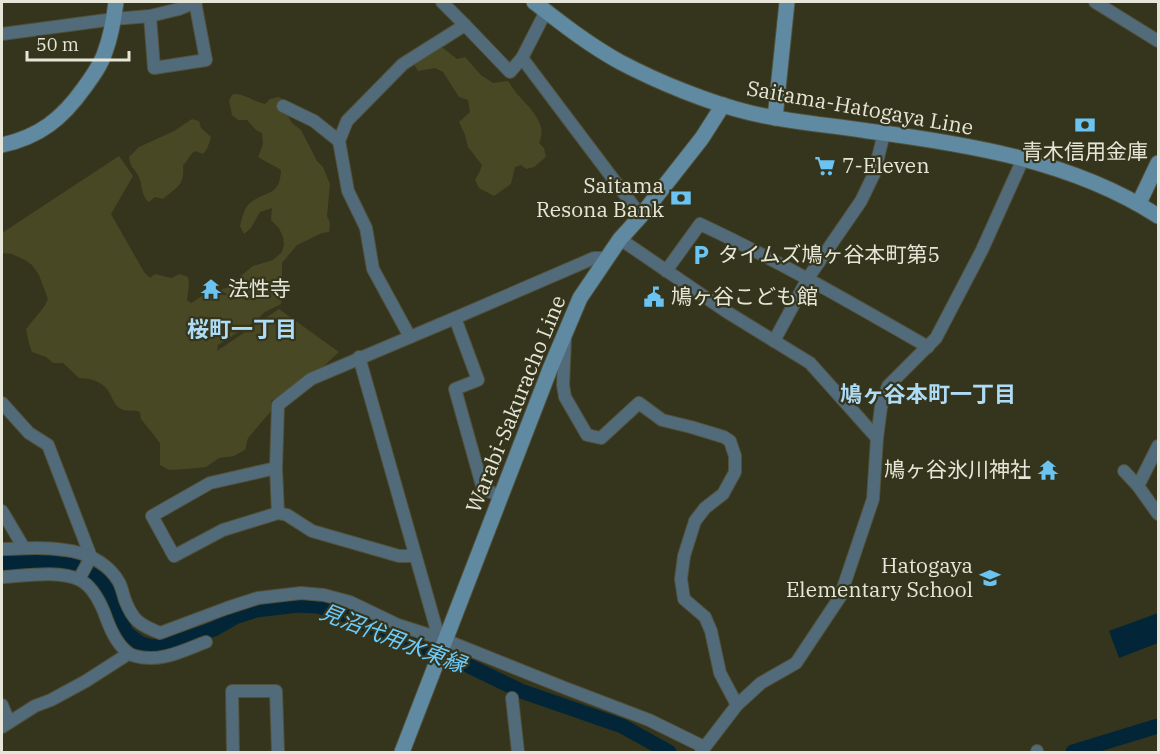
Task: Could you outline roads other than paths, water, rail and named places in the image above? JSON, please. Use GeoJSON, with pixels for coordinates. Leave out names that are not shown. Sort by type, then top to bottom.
{"type":"FeatureCollection","features":[{"type":"Feature","properties":{"kind":"main road"},"geometry":{"type":"LineString","coordinates":[[2,145],[42,130],[62,116],[91,79],[105,53],[116,2]]}},
{"type":"Feature","properties":{"kind":"main road"},"geometry":{"type":"LineString","coordinates":[[775,118],[788,2]]}},
{"type":"Feature","properties":{"kind":"main road","name":"Saitama-Hatogaya Line"},"geometry":{"type":"LineString","coordinates":[[540,6],[620,62],[723,105],[775,118],[967,146],[1023,159],[1083,178],[1124,195],[1158,216]]}},
{"type":"Feature","properties":{"kind":"main road","name":"Warabi-Sakuracho Line"},"geometry":{"type":"LineString","coordinates":[[402,753],[442,642],[580,298],[620,239],[641,216],[702,138],[723,105]]}},
{"type":"Feature","properties":{"kind":"main road"},"geometry":{"type":"LineString","coordinates":[[1139,203],[1158,163]]}},
{"type":"Feature","properties":{"kind":"street"},"geometry":{"type":"LineString","coordinates":[[2,34],[150,16],[196,2],[206,60],[154,68],[150,16]]}},
{"type":"Feature","properties":{"kind":"street"},"geometry":{"type":"LineString","coordinates":[[442,2],[510,72],[522,58],[540,6]]}},
{"type":"Feature","properties":{"kind":"street"},"geometry":{"type":"LineString","coordinates":[[1095,2],[1158,41]]}},
{"type":"Feature","properties":{"kind":"street"},"geometry":{"type":"LineString","coordinates":[[410,337],[373,269],[366,228],[348,191],[339,141],[347,122],[403,64],[465,24]]}},
{"type":"Feature","properties":{"kind":"street"},"geometry":{"type":"LineString","coordinates":[[522,58],[641,216]]}},
{"type":"Feature","properties":{"kind":"street"},"geometry":{"type":"LineString","coordinates":[[283,106],[314,121],[339,141]]}},
{"type":"Feature","properties":{"kind":"street"},"geometry":{"type":"LineString","coordinates":[[774,341],[808,278],[861,201],[874,174],[884,133]]}},
{"type":"Feature","properties":{"kind":"street"},"geometry":{"type":"LineString","coordinates":[[2,549],[51,548],[91,557],[108,568],[120,583],[129,610],[142,626],[160,633],[258,598],[301,593],[324,595],[350,602],[398,626],[649,720],[703,750],[737,705],[761,683],[796,663],[840,597],[873,500],[881,407],[888,386],[936,338],[982,250],[1023,159]]}},
{"type":"Feature","properties":{"kind":"street"},"geometry":{"type":"LineString","coordinates":[[666,271],[700,224],[808,278],[928,347]]}},
{"type":"Feature","properties":{"kind":"street"},"geometry":{"type":"LineString","coordinates":[[620,239],[810,363],[877,438]]}},
{"type":"Feature","properties":{"kind":"street"},"geometry":{"type":"LineString","coordinates":[[278,513],[276,468],[279,405],[311,379],[594,258],[606,258]]}},
{"type":"Feature","properties":{"kind":"street"},"geometry":{"type":"LineString","coordinates":[[455,318],[478,380],[455,389],[483,489],[501,496]]}},
{"type":"Feature","properties":{"kind":"street"},"geometry":{"type":"LineString","coordinates":[[565,331],[563,385],[565,397],[587,435],[601,438],[639,403],[662,420],[724,437],[730,441],[735,456],[735,472],[723,494],[705,508],[695,521],[684,556],[681,579],[684,599],[705,617],[711,631],[720,673],[737,705]]}},
{"type":"Feature","properties":{"kind":"street"},"geometry":{"type":"LineString","coordinates":[[359,357],[415,556],[442,642]]}},
{"type":"Feature","properties":{"kind":"street"},"geometry":{"type":"LineString","coordinates":[[2,403],[29,433],[48,445],[91,557],[79,579]]}},
{"type":"Feature","properties":{"kind":"street"},"geometry":{"type":"LineString","coordinates":[[1138,486],[1158,446]]}},
{"type":"Feature","properties":{"kind":"street"},"geometry":{"type":"LineString","coordinates":[[276,468],[210,483],[152,516],[174,556],[223,530],[278,513],[287,515],[312,531],[399,556],[415,556]]}},
{"type":"Feature","properties":{"kind":"street"},"geometry":{"type":"LineString","coordinates":[[1124,471],[1158,514]]}},
{"type":"Feature","properties":{"kind":"street"},"geometry":{"type":"LineString","coordinates":[[2,511],[24,548]]}},
{"type":"Feature","properties":{"kind":"street"},"geometry":{"type":"LineString","coordinates":[[2,577],[47,574],[79,579],[99,599],[112,633],[128,654],[143,658],[159,658],[206,642]]}},
{"type":"Feature","properties":{"kind":"street"},"geometry":{"type":"LineString","coordinates":[[2,705],[5,725],[35,706],[86,681],[128,654]]}},
{"type":"Feature","properties":{"kind":"street"},"geometry":{"type":"LineString","coordinates":[[233,753],[232,691],[276,691],[278,753]]}},
{"type":"Feature","properties":{"kind":"street"},"geometry":{"type":"LineString","coordinates":[[512,698],[518,753]]}},
{"type":"Feature","properties":{"kind":"water"},"geometry":{"type":"Polygon","coordinates":[[[1158,613],[1158,643],[1119,658],[1109,631],[1158,613]]]}},
{"type":"Feature","properties":{"kind":"waterway","name":"見沼代用水東縁"},"geometry":{"type":"LineString","coordinates":[[2,563],[46,562],[71,565],[86,571],[100,580],[109,592],[126,633],[141,644],[153,647],[173,643],[214,629],[235,617],[256,610],[298,605],[318,606],[467,665],[521,691],[622,726],[669,752]]}},
{"type":"Feature","properties":{"kind":"waterway","name":"見沼代用水東縁"},"geometry":{"type":"LineString","coordinates":[[1073,752],[1158,726]]}},
{"type":"Feature","properties":{"kind":"place","name":"青木信用金庫"},"geometry":{"type":"Point","coordinates":[1085,125]}},
{"type":"Feature","properties":{"kind":"place","name":"7-Eleven"},"geometry":{"type":"Point","coordinates":[825,166]}},
{"type":"Feature","properties":{"kind":"place","name":"Saitama Resona Bank"},"geometry":{"type":"Point","coordinates":[681,198]}},
{"type":"Feature","properties":{"kind":"place","name":"タイムズ鳩ヶ谷本町第5"},"geometry":{"type":"Point","coordinates":[701,255]}},
{"type":"Feature","properties":{"kind":"place","name":"法性寺"},"geometry":{"type":"Point","coordinates":[211,289]}},
{"type":"Feature","properties":{"kind":"place","name":"鳩ヶ谷こども館"},"geometry":{"type":"Point","coordinates":[654,297]}},
{"type":"Feature","properties":{"kind":"place","name":"鳩ヶ谷氷川神社"},"geometry":{"type":"Point","coordinates":[1048,470]}},
{"type":"Feature","properties":{"kind":"place","name":"Hatogaya Elementary School"},"geometry":{"type":"Point","coordinates":[990,578]}},
{"type":"Feature","properties":{"kind":"district","name":"桜町一丁目"},"geometry":{"type":"Point","coordinates":[242,329]}},
{"type":"Feature","properties":{"kind":"district","name":"鳩ヶ谷本町一丁目"},"geometry":{"type":"Point","coordinates":[928,394]}}]}
